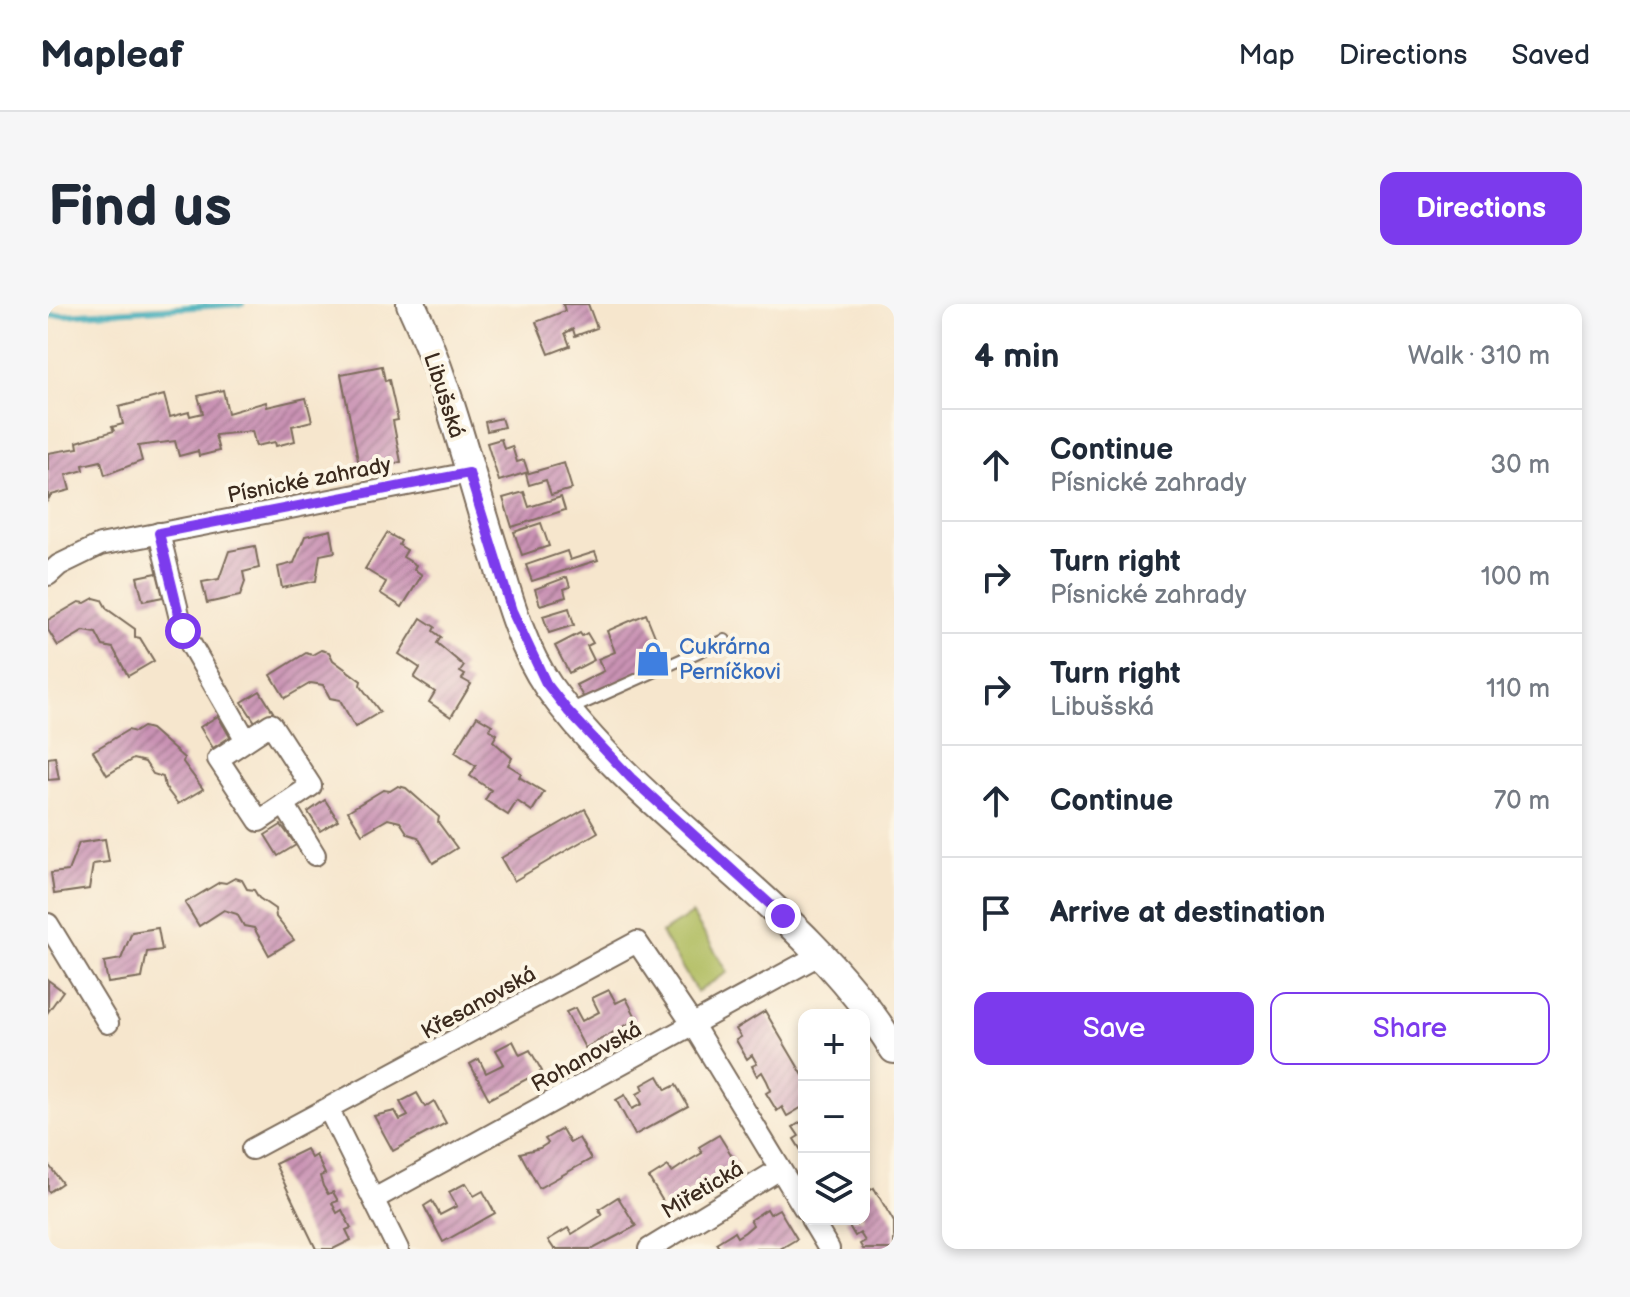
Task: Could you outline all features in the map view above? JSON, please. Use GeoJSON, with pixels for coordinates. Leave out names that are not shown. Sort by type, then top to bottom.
{"type":"FeatureCollection","features":[{"type":"Feature","properties":{"kind":"street","name":"Libušská"},"geometry":{"type":"LineString","coordinates":[[411,304],[445,391],[512,611],[546,683],[631,778],[821,954],[875,1019],[894,1049]]}},
{"type":"Feature","properties":{"kind":"street","name":"Písnické zahrady"},"geometry":{"type":"LineString","coordinates":[[48,575],[59,565],[100,545],[469,473]]}},
{"type":"Feature","properties":{"kind":"street"},"geometry":{"type":"LineString","coordinates":[[159,533],[183,631],[246,740]]}},
{"type":"Feature","properties":{"kind":"street"},"geometry":{"type":"LineString","coordinates":[[271,724],[311,786],[284,804],[259,821],[218,759],[271,724]]}},
{"type":"Feature","properties":{"kind":"street"},"geometry":{"type":"LineString","coordinates":[[284,804],[315,855]]}},
{"type":"Feature","properties":{"kind":"street"},"geometry":{"type":"LineString","coordinates":[[48,924],[108,1023]]}},
{"type":"Feature","properties":{"kind":"street","name":"Křesanovská"},"geometry":{"type":"LineString","coordinates":[[252,1149],[637,942],[693,1025]]}},
{"type":"Feature","properties":{"kind":"street","name":"Rohanovská"},"geometry":{"type":"LineString","coordinates":[[374,1199],[821,954]]}},
{"type":"Feature","properties":{"kind":"street"},"geometry":{"type":"LineString","coordinates":[[693,1025],[798,1198]]}},
{"type":"Feature","properties":{"kind":"street"},"geometry":{"type":"LineString","coordinates":[[329,1110],[398,1249]]}},
{"type":"Feature","properties":{"kind":"street","name":"Miřetická"},"geometry":{"type":"LineString","coordinates":[[649,1249],[780,1169]]}},
{"type":"Feature","properties":{"kind":"street"},"geometry":{"type":"LineString","coordinates":[[815,1225],[829,1249]]}},
{"type":"Feature","properties":{"kind":"lane"},"geometry":{"type":"LineString","coordinates":[[568,711],[725,640]]}},
{"type":"Feature","properties":{"kind":"green space"},"geometry":{"type":"Polygon","coordinates":[[[692,914],[728,972],[697,992],[661,933],[692,914]]]}},
{"type":"Feature","properties":{"kind":"building"},"geometry":{"type":"Polygon","coordinates":[[[563,304],[588,304],[597,328],[575,336],[573,329],[565,333],[570,346],[549,354],[536,322],[565,311],[563,304]]]}},
{"type":"Feature","properties":{"kind":"building"},"geometry":{"type":"Polygon","coordinates":[[[382,366],[385,381],[389,380],[398,420],[393,421],[401,462],[360,470],[341,374],[382,366]]]}},
{"type":"Feature","properties":{"kind":"building"},"geometry":{"type":"Polygon","coordinates":[[[223,390],[228,413],[266,402],[267,407],[306,398],[312,421],[292,426],[295,441],[276,446],[275,442],[256,446],[252,431],[215,435],[219,451],[199,456],[198,451],[179,456],[175,441],[138,446],[142,461],[105,475],[101,461],[83,465],[84,470],[66,475],[70,490],[51,495],[48,500],[48,453],[78,448],[77,442],[114,431],[112,427],[123,424],[119,407],[164,395],[170,417],[189,412],[190,416],[203,413],[198,396],[223,390]]]}},
{"type":"Feature","properties":{"kind":"building"},"geometry":{"type":"Polygon","coordinates":[[[501,418],[504,427],[487,431],[485,422],[501,418]]]}},
{"type":"Feature","properties":{"kind":"building"},"geometry":{"type":"Polygon","coordinates":[[[501,439],[504,449],[512,446],[517,462],[524,460],[528,472],[499,481],[487,443],[501,439]]]}},
{"type":"Feature","properties":{"kind":"building"},"geometry":{"type":"Polygon","coordinates":[[[564,463],[572,489],[551,495],[546,480],[529,485],[526,474],[564,463]]]}},
{"type":"Feature","properties":{"kind":"building"},"geometry":{"type":"Polygon","coordinates":[[[524,492],[529,507],[561,497],[565,510],[512,527],[503,498],[524,492]]]}},
{"type":"Feature","properties":{"kind":"building"},"geometry":{"type":"Polygon","coordinates":[[[541,523],[549,546],[522,555],[514,532],[541,523]]]}},
{"type":"Feature","properties":{"kind":"building"},"geometry":{"type":"Polygon","coordinates":[[[331,530],[335,552],[320,555],[316,581],[282,588],[278,567],[294,563],[305,536],[331,530]]]}},
{"type":"Feature","properties":{"kind":"building"},"geometry":{"type":"Polygon","coordinates":[[[387,533],[401,541],[399,545],[407,550],[403,557],[416,565],[414,569],[422,575],[402,607],[380,593],[386,582],[365,569],[387,533]]]}},
{"type":"Feature","properties":{"kind":"building"},"geometry":{"type":"Polygon","coordinates":[[[255,546],[259,568],[243,572],[245,582],[240,596],[207,603],[202,582],[219,579],[229,551],[255,546]]]}},
{"type":"Feature","properties":{"kind":"building"},"geometry":{"type":"Polygon","coordinates":[[[567,551],[570,560],[595,552],[598,560],[532,581],[526,565],[567,551]]]}},
{"type":"Feature","properties":{"kind":"building"},"geometry":{"type":"Polygon","coordinates":[[[157,573],[163,597],[143,601],[137,577],[157,573]]]}},
{"type":"Feature","properties":{"kind":"building"},"geometry":{"type":"Polygon","coordinates":[[[567,577],[570,587],[564,589],[566,597],[540,605],[535,589],[567,577]]]}},
{"type":"Feature","properties":{"kind":"building"},"geometry":{"type":"Polygon","coordinates":[[[94,598],[102,600],[107,609],[135,629],[135,637],[140,638],[154,661],[128,676],[113,648],[103,646],[96,633],[84,631],[58,646],[48,630],[48,620],[79,602],[85,603],[94,598]]]}},
{"type":"Feature","properties":{"kind":"building"},"geometry":{"type":"Polygon","coordinates":[[[569,608],[574,625],[549,633],[543,616],[569,608]]]}},
{"type":"Feature","properties":{"kind":"building"},"geometry":{"type":"Polygon","coordinates":[[[646,614],[665,661],[584,698],[576,685],[604,671],[598,659],[615,652],[607,631],[646,614]]]}},
{"type":"Feature","properties":{"kind":"building"},"geometry":{"type":"Polygon","coordinates":[[[421,618],[435,627],[433,631],[441,637],[437,643],[464,666],[460,672],[465,675],[462,679],[471,684],[451,717],[429,702],[435,692],[414,678],[420,668],[399,654],[421,618]]]}},
{"type":"Feature","properties":{"kind":"building"},"geometry":{"type":"Polygon","coordinates":[[[580,633],[582,636],[587,633],[593,643],[587,646],[594,660],[569,673],[555,646],[580,633]]]}},
{"type":"Feature","properties":{"kind":"building"},"geometry":{"type":"Polygon","coordinates":[[[321,650],[329,652],[333,660],[361,681],[360,685],[380,712],[355,727],[340,700],[330,698],[323,685],[311,683],[285,698],[271,675],[306,653],[312,655],[321,650]]]}},
{"type":"Feature","properties":{"kind":"building"},"geometry":{"type":"Polygon","coordinates":[[[260,691],[273,712],[255,722],[242,702],[260,691]]]}},
{"type":"Feature","properties":{"kind":"building"},"geometry":{"type":"Polygon","coordinates":[[[218,716],[230,737],[213,748],[200,727],[218,716]]]}},
{"type":"Feature","properties":{"kind":"building"},"geometry":{"type":"Polygon","coordinates":[[[477,716],[492,725],[489,729],[497,734],[493,741],[512,758],[508,765],[521,773],[519,777],[544,792],[532,811],[517,801],[508,815],[485,800],[491,790],[470,776],[476,766],[455,752],[477,716]]]}},
{"type":"Feature","properties":{"kind":"building"},"geometry":{"type":"Polygon","coordinates":[[[143,727],[151,729],[184,758],[183,762],[203,789],[178,804],[165,787],[163,777],[153,774],[145,762],[133,759],[107,775],[93,751],[128,730],[135,732],[143,727]]]}},
{"type":"Feature","properties":{"kind":"building"},"geometry":{"type":"Polygon","coordinates":[[[55,757],[59,779],[48,780],[48,758],[55,757]]]}},
{"type":"Feature","properties":{"kind":"building"},"geometry":{"type":"Polygon","coordinates":[[[398,786],[406,788],[439,817],[438,822],[457,848],[433,863],[418,837],[408,834],[400,822],[388,819],[362,834],[348,811],[383,790],[390,791],[398,786]]]}},
{"type":"Feature","properties":{"kind":"building"},"geometry":{"type":"Polygon","coordinates":[[[325,800],[338,820],[320,831],[308,812],[325,800]]]}},
{"type":"Feature","properties":{"kind":"building"},"geometry":{"type":"Polygon","coordinates":[[[585,809],[598,832],[514,881],[501,858],[585,809]]]}},
{"type":"Feature","properties":{"kind":"building"},"geometry":{"type":"Polygon","coordinates":[[[281,825],[296,845],[278,856],[265,835],[281,825]]]}},
{"type":"Feature","properties":{"kind":"building"},"geometry":{"type":"Polygon","coordinates":[[[105,839],[109,862],[93,864],[89,889],[54,894],[51,873],[68,871],[79,843],[105,839]]]}},
{"type":"Feature","properties":{"kind":"building"},"geometry":{"type":"Polygon","coordinates":[[[235,878],[242,880],[247,889],[254,890],[259,898],[275,909],[276,917],[294,940],[269,955],[254,928],[244,926],[237,914],[224,910],[199,926],[185,903],[220,882],[226,883],[235,878]]]}},
{"type":"Feature","properties":{"kind":"building"},"geometry":{"type":"Polygon","coordinates":[[[158,928],[162,950],[147,952],[142,978],[108,983],[104,962],[121,959],[132,932],[158,928]]]}},
{"type":"Feature","properties":{"kind":"building"},"geometry":{"type":"Polygon","coordinates":[[[48,980],[63,991],[48,1012],[48,980]]]}},
{"type":"Feature","properties":{"kind":"building"},"geometry":{"type":"Polygon","coordinates":[[[609,990],[616,1003],[626,998],[637,1019],[585,1048],[566,1012],[575,1008],[582,1021],[599,1012],[592,998],[609,990]]]}},
{"type":"Feature","properties":{"kind":"building"},"geometry":{"type":"Polygon","coordinates":[[[765,1011],[798,1067],[798,1110],[787,1116],[782,1107],[777,1111],[766,1093],[771,1090],[762,1072],[757,1076],[752,1066],[757,1064],[752,1055],[747,1059],[736,1040],[741,1037],[736,1029],[765,1011]]]}},
{"type":"Feature","properties":{"kind":"building"},"geometry":{"type":"Polygon","coordinates":[[[513,1041],[520,1055],[530,1050],[542,1071],[489,1099],[470,1064],[479,1059],[486,1073],[504,1064],[496,1050],[513,1041]]]}},
{"type":"Feature","properties":{"kind":"building"},"geometry":{"type":"Polygon","coordinates":[[[658,1076],[666,1090],[676,1085],[688,1106],[635,1135],[616,1100],[625,1095],[632,1109],[642,1104],[637,1094],[644,1090],[642,1085],[658,1076]]]}},
{"type":"Feature","properties":{"kind":"building"},"geometry":{"type":"Polygon","coordinates":[[[417,1093],[425,1107],[434,1101],[446,1123],[393,1151],[374,1116],[395,1111],[400,1120],[408,1116],[400,1102],[417,1093]]]}},
{"type":"Feature","properties":{"kind":"building"},"geometry":{"type":"Polygon","coordinates":[[[562,1129],[570,1143],[579,1138],[591,1159],[539,1188],[520,1153],[540,1148],[548,1143],[545,1139],[562,1129]]]}},
{"type":"Feature","properties":{"kind":"building"},"geometry":{"type":"Polygon","coordinates":[[[719,1135],[737,1164],[700,1183],[667,1208],[649,1178],[668,1166],[672,1172],[702,1153],[699,1147],[719,1135]]]}},
{"type":"Feature","properties":{"kind":"building"},"geometry":{"type":"Polygon","coordinates":[[[306,1149],[311,1158],[316,1155],[325,1174],[320,1176],[323,1186],[328,1194],[333,1192],[338,1201],[332,1203],[337,1213],[342,1210],[351,1228],[346,1230],[351,1240],[333,1249],[316,1249],[275,1164],[306,1149]]]}},
{"type":"Feature","properties":{"kind":"building"},"geometry":{"type":"Polygon","coordinates":[[[48,1164],[62,1183],[49,1192],[48,1190],[48,1164]]]}},
{"type":"Feature","properties":{"kind":"building"},"geometry":{"type":"Polygon","coordinates":[[[466,1183],[474,1196],[483,1191],[495,1213],[443,1242],[424,1206],[432,1201],[440,1215],[457,1206],[449,1192],[466,1183]]]}},
{"type":"Feature","properties":{"kind":"building"},"geometry":{"type":"Polygon","coordinates":[[[874,1188],[894,1222],[894,1249],[863,1249],[860,1244],[865,1241],[860,1233],[855,1236],[849,1225],[870,1225],[870,1190],[874,1188]]]}},
{"type":"Feature","properties":{"kind":"building"},"geometry":{"type":"Polygon","coordinates":[[[618,1197],[636,1226],[593,1249],[554,1249],[548,1240],[568,1228],[572,1234],[602,1215],[599,1209],[618,1197]]]}},
{"type":"Feature","properties":{"kind":"building"},"geometry":{"type":"Polygon","coordinates":[[[767,1209],[770,1214],[779,1209],[797,1239],[780,1249],[720,1249],[716,1243],[734,1232],[737,1237],[745,1232],[753,1225],[750,1220],[767,1209]]]}},
{"type":"Feature","properties":{"kind":"waterway"},"geometry":{"type":"LineString","coordinates":[[48,316],[242,304]]}},
{"type":"Feature","properties":{"kind":"place","name":"Cukrárna Perníčkovi"},"geometry":{"type":"Point","coordinates":[653,659]}},
{"type":"Feature","properties":{"kind":"route"},"geometry":{"type":"LineString","coordinates":[[183,631],[159,533],[469,473],[512,611],[546,683],[631,778],[783,916]]}}]}
